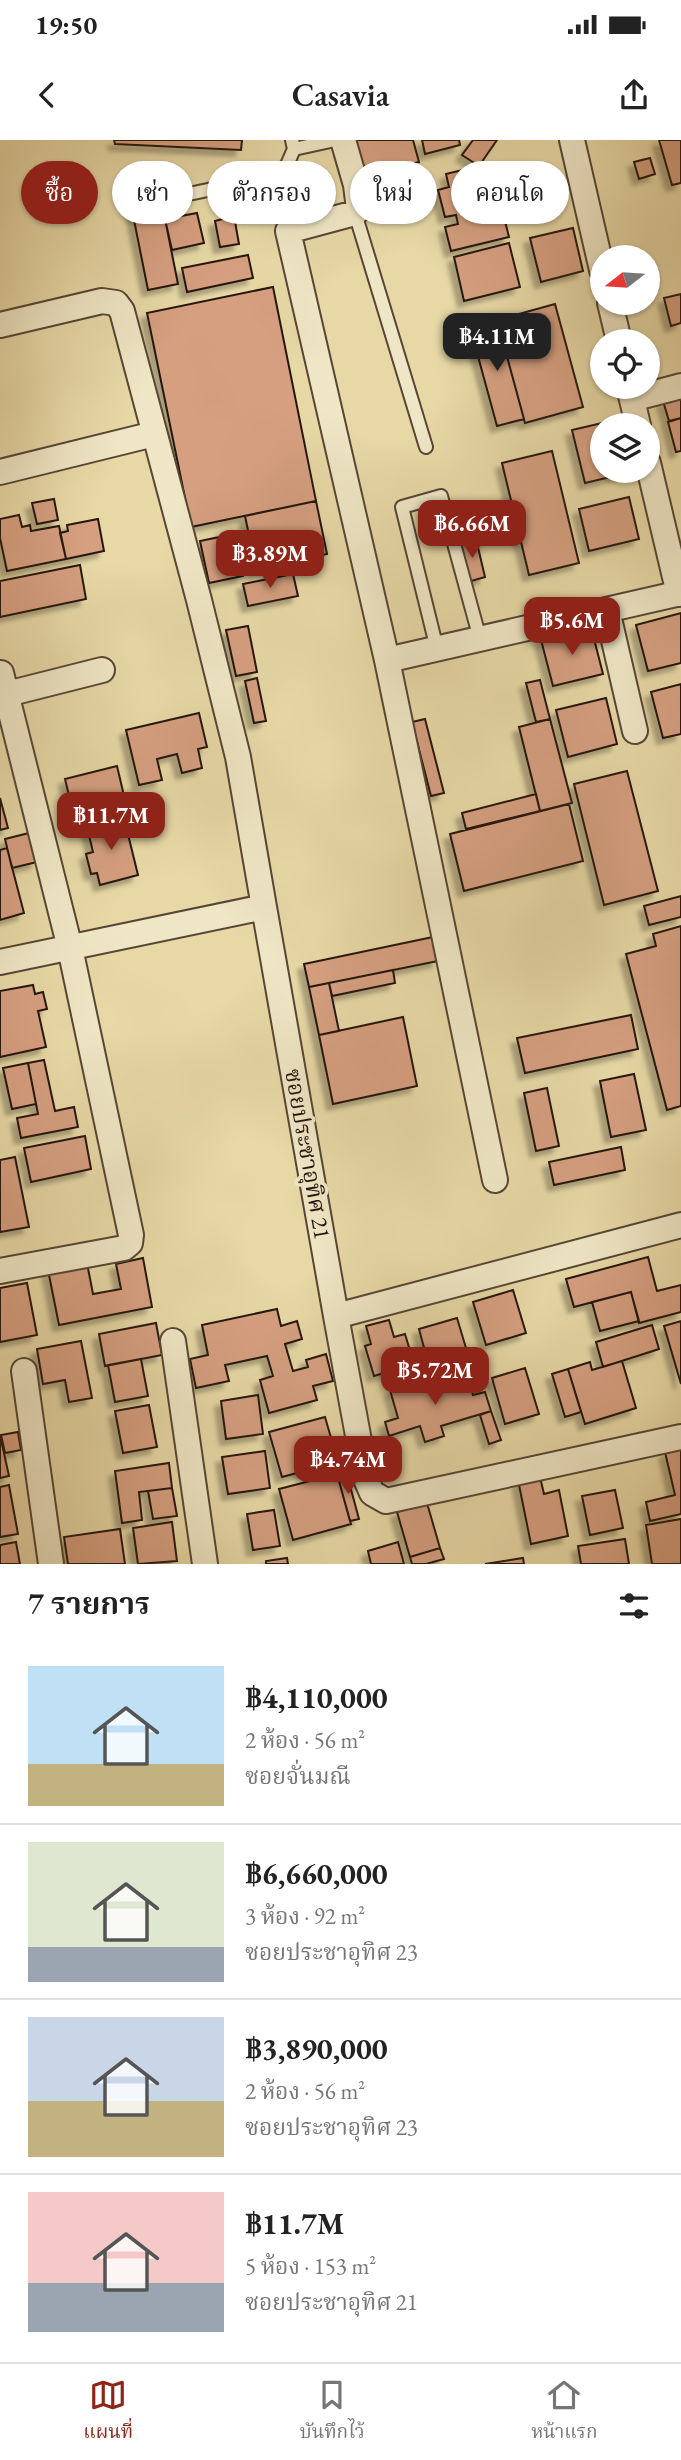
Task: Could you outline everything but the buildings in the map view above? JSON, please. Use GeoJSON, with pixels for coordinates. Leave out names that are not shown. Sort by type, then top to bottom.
{"type":"FeatureCollection","features":[{"type":"Feature","properties":{"kind":"street"},"geometry":{"type":"LineString","coordinates":[[343,140],[350,166]]}},
{"type":"Feature","properties":{"kind":"street"},"geometry":{"type":"LineString","coordinates":[[572,140],[596,245]]}},
{"type":"Feature","properties":{"kind":"street"},"geometry":{"type":"LineString","coordinates":[[350,214],[288,232],[387,660],[495,1180]]}},
{"type":"Feature","properties":{"kind":"street","name":"ซอยประชาอุทิศ 21"},"geometry":{"type":"LineString","coordinates":[[0,325],[102,301],[116,303],[122,311],[200,600],[238,757],[336,1315],[366,1479],[372,1493],[386,1501],[681,1437]]}},
{"type":"Feature","properties":{"kind":"street"},"geometry":{"type":"LineString","coordinates":[[660,389],[681,386]]}},
{"type":"Feature","properties":{"kind":"street"},"geometry":{"type":"LineString","coordinates":[[0,472],[154,434]]}},
{"type":"Feature","properties":{"kind":"street"},"geometry":{"type":"LineString","coordinates":[[387,660],[680,594],[653,483]]}},
{"type":"Feature","properties":{"kind":"street"},"geometry":{"type":"LineString","coordinates":[[607,610],[635,731]]}},
{"type":"Feature","properties":{"kind":"street"},"geometry":{"type":"LineString","coordinates":[[0,1271],[124,1248],[130,1243],[131,1235],[70,948],[4,683],[102,670]]}},
{"type":"Feature","properties":{"kind":"street"},"geometry":{"type":"LineString","coordinates":[[0,962],[264,907]]}},
{"type":"Feature","properties":{"kind":"street"},"geometry":{"type":"LineString","coordinates":[[336,1315],[681,1225]]}},
{"type":"Feature","properties":{"kind":"street"},"geometry":{"type":"LineString","coordinates":[[173,1341],[205,1564]]}},
{"type":"Feature","properties":{"kind":"street"},"geometry":{"type":"LineString","coordinates":[[24,1371],[51,1564]]}},
{"type":"Feature","properties":{"kind":"lane"},"geometry":{"type":"LineString","coordinates":[[288,161],[293,144],[335,140]]}},
{"type":"Feature","properties":{"kind":"lane"},"geometry":{"type":"LineString","coordinates":[[286,224],[288,232]]}},
{"type":"Feature","properties":{"kind":"lane"},"geometry":{"type":"LineString","coordinates":[[358,224],[426,447]]}},
{"type":"Feature","properties":{"kind":"lane"},"geometry":{"type":"LineString","coordinates":[[437,649],[402,507],[441,496],[480,639]]}}]}
